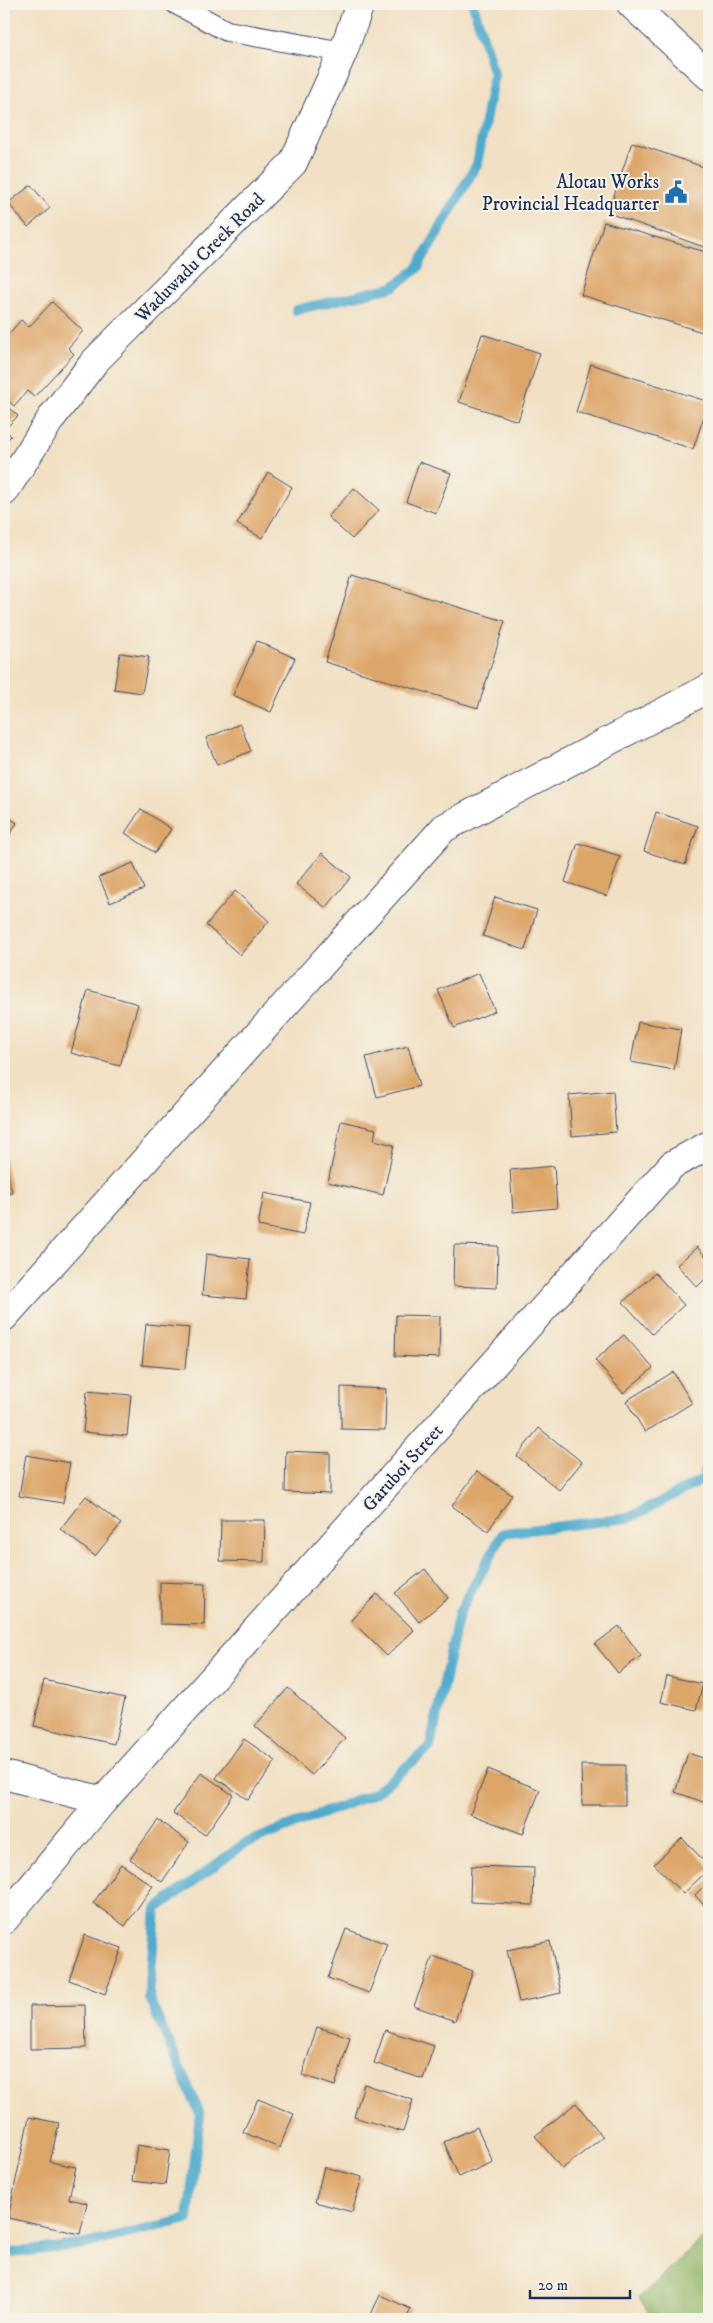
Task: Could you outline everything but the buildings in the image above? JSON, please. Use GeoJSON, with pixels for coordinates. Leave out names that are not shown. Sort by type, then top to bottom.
{"type":"FeatureCollection","features":[{"type":"Feature","properties":{"kind":"street","name":"Waduwadu Creek Road"},"geometry":{"type":"LineString","coordinates":[[4,492],[52,417],[95,361],[293,163],[343,52],[360,4]]}},
{"type":"Feature","properties":{"kind":"street"},"geometry":{"type":"LineString","coordinates":[[631,4],[709,76]]}},
{"type":"Feature","properties":{"kind":"street"},"geometry":{"type":"LineString","coordinates":[[4,1317],[444,828],[709,688]]}},
{"type":"Feature","properties":{"kind":"street","name":"Garuboi Street"},"geometry":{"type":"LineString","coordinates":[[4,1920],[103,1801],[672,1165],[709,1145]]}},
{"type":"Feature","properties":{"kind":"street"},"geometry":{"type":"LineString","coordinates":[[4,1775],[103,1801]]}},
{"type":"Feature","properties":{"kind":"lane"},"geometry":{"type":"LineString","coordinates":[[176,4],[227,30],[343,52]]}},
{"type":"Feature","properties":{"kind":"green space"},"geometry":{"type":"Polygon","coordinates":[[[709,2232],[709,2319],[653,2319],[639,2298],[709,2232]]]}},
{"type":"Feature","properties":{"kind":"waterway"},"geometry":{"type":"LineString","coordinates":[[296,310],[393,287],[417,269],[477,164],[494,74],[473,4]]}},
{"type":"Feature","properties":{"kind":"waterway"},"geometry":{"type":"LineString","coordinates":[[4,2254],[86,2244],[188,2219],[200,2114],[149,1998],[156,1909],[244,1844],[375,1793],[430,1747],[459,1613],[503,1533],[629,1518],[702,1480],[709,1462]]}},
{"type":"Feature","properties":{"kind":"place","name":"Alotau Works Provincial Headquarter"},"geometry":{"type":"Point","coordinates":[676,192]}}]}
